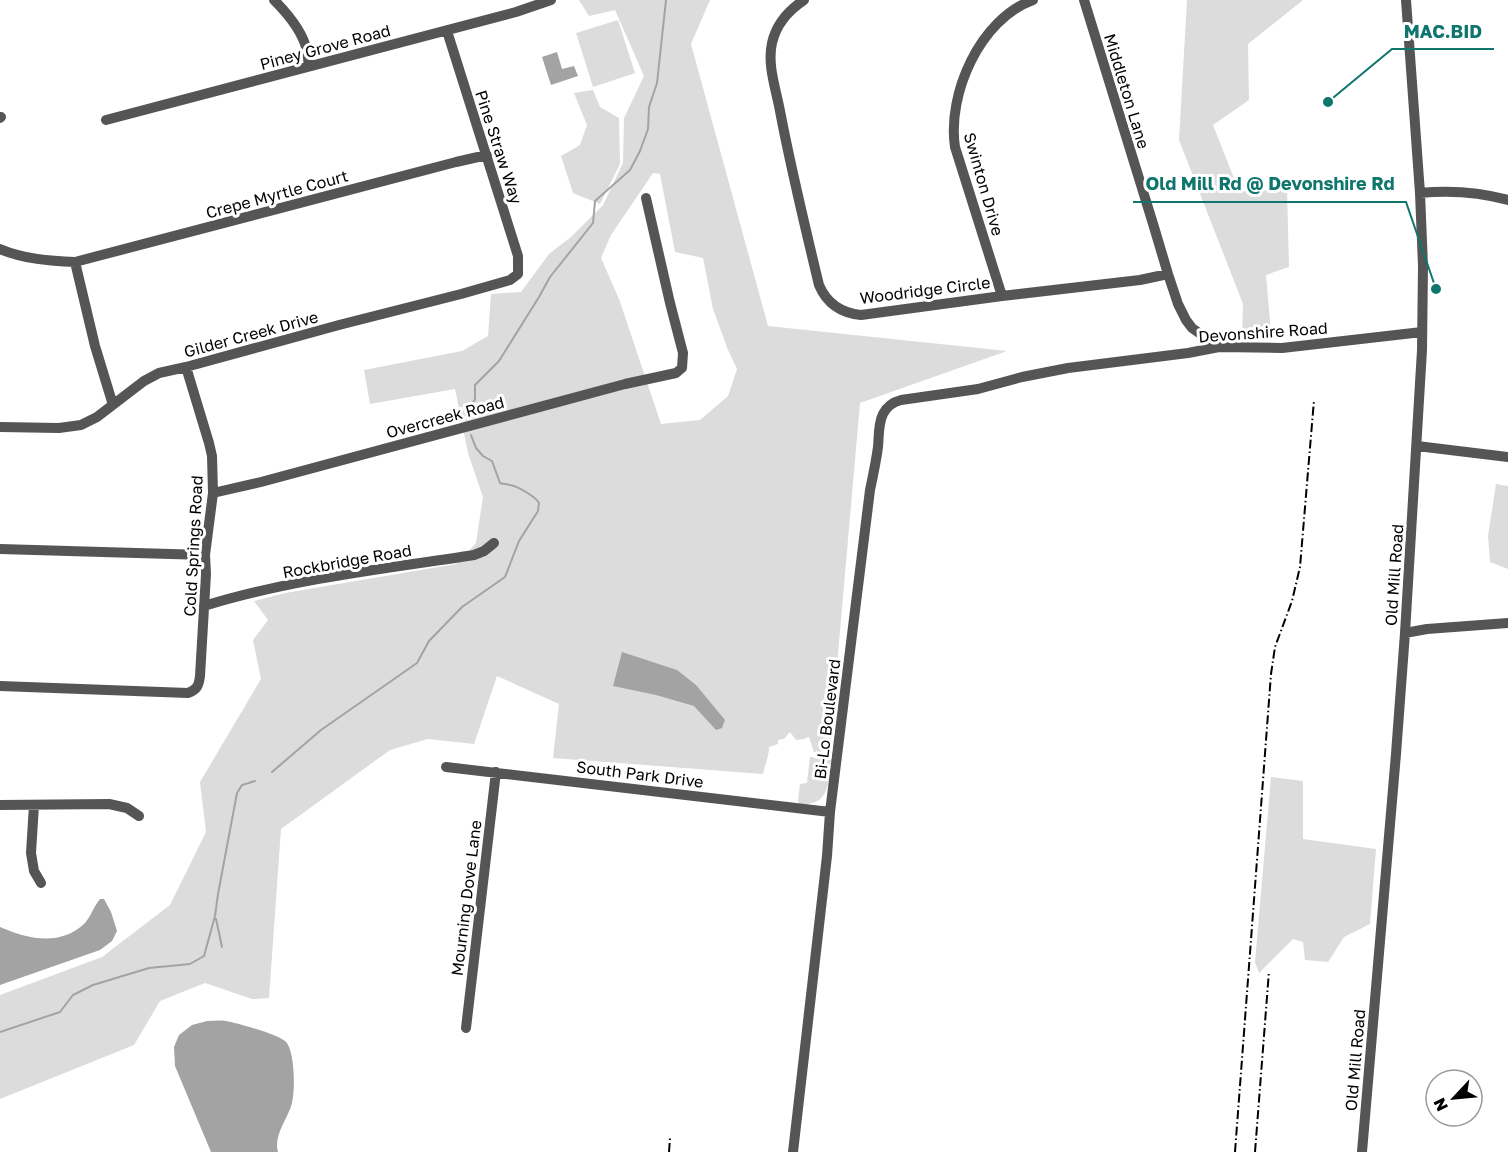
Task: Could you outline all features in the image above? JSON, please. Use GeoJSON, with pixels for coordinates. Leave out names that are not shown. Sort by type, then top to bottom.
{"type":"FeatureCollection","features":[{"type":"Feature","properties":{"kind":"street"},"geometry":{"type":"LineString","coordinates":[[274,0],[300,34],[307,50],[309,66]]}},
{"type":"Feature","properties":{"kind":"street","name":"Piney Grove Road"},"geometry":{"type":"LineString","coordinates":[[106,120],[447,31],[550,0]]}},
{"type":"Feature","properties":{"kind":"street","name":"Woodridge Circle"},"geometry":{"type":"LineString","coordinates":[[804,0],[788,14],[775,34],[771,66],[789,164],[819,285],[822,293],[834,306],[843,311],[861,315],[1140,280],[1168,274]]}},
{"type":"Feature","properties":{"kind":"street","name":"Swinton Drive"},"geometry":{"type":"LineString","coordinates":[[1002,296],[955,147],[954,112],[961,87],[975,54],[989,32],[1000,19],[1033,0]]}},
{"type":"Feature","properties":{"kind":"street","name":"Middleton Lane"},"geometry":{"type":"LineString","coordinates":[[1084,0],[1178,304],[1192,327],[1219,347]]}},
{"type":"Feature","properties":{"kind":"street","name":"Old Mill Road"},"geometry":{"type":"LineString","coordinates":[[1362,1152],[1405,633],[1422,332],[1423,266],[1420,193],[1406,0]]}},
{"type":"Feature","properties":{"kind":"street","name":"Pine Straw Way"},"geometry":{"type":"LineString","coordinates":[[447,31],[518,256],[518,274]]}},
{"type":"Feature","properties":{"kind":"street","name":"Crepe Myrtle Court"},"geometry":{"type":"LineString","coordinates":[[0,249],[17,255],[55,262],[75,262],[487,155]]}},
{"type":"Feature","properties":{"kind":"street"},"geometry":{"type":"LineString","coordinates":[[1420,193],[1454,191],[1508,200]]}},
{"type":"Feature","properties":{"kind":"street","name":"Overcreek Road"},"geometry":{"type":"LineString","coordinates":[[213,493],[625,384],[676,373],[682,368],[683,353],[646,198]]}},
{"type":"Feature","properties":{"kind":"street"},"geometry":{"type":"LineString","coordinates":[[75,262],[95,346],[113,405]]}},
{"type":"Feature","properties":{"kind":"street","name":"Gilder Creek Drive"},"geometry":{"type":"LineString","coordinates":[[0,427],[68,428],[81,425],[92,420],[151,376],[165,371],[461,294],[510,280],[518,274]]}},
{"type":"Feature","properties":{"kind":"street","name":"Devonshire Road"},"geometry":{"type":"LineString","coordinates":[[999,384],[1037,374],[1219,347],[1282,348],[1422,332]]}},
{"type":"Feature","properties":{"kind":"street","name":"Cold Springs Road"},"geometry":{"type":"LineString","coordinates":[[0,686],[188,693],[196,689],[200,682],[205,555],[213,493],[212,456],[186,367]]}},
{"type":"Feature","properties":{"kind":"street","name":"Bi-Lo Boulevard"},"geometry":{"type":"LineString","coordinates":[[793,1152],[830,812],[870,490],[882,416],[887,408],[897,401],[999,384]]}},
{"type":"Feature","properties":{"kind":"street"},"geometry":{"type":"LineString","coordinates":[[1417,446],[1508,457]]}},
{"type":"Feature","properties":{"kind":"street","name":"Rockbridge Road"},"geometry":{"type":"LineString","coordinates":[[204,606],[350,573],[474,555],[494,543]]}},
{"type":"Feature","properties":{"kind":"street"},"geometry":{"type":"LineString","coordinates":[[0,549],[205,555]]}},
{"type":"Feature","properties":{"kind":"street"},"geometry":{"type":"LineString","coordinates":[[1405,633],[1427,629],[1508,623]]}},
{"type":"Feature","properties":{"kind":"street","name":"South Park Drive"},"geometry":{"type":"LineString","coordinates":[[446,767],[830,812]]}},
{"type":"Feature","properties":{"kind":"street","name":"Mourning Dove Lane"},"geometry":{"type":"LineString","coordinates":[[466,1028],[496,772]]}},
{"type":"Feature","properties":{"kind":"street"},"geometry":{"type":"LineString","coordinates":[[0,805],[110,804],[127,808],[139,816]]}},
{"type":"Feature","properties":{"kind":"street"},"geometry":{"type":"LineString","coordinates":[[34,805],[31,853],[34,871],[41,883]]}},
{"type":"Feature","properties":{"kind":"shaded area"},"geometry":{"type":"Polygon","coordinates":[[[579,0],[710,0],[691,44],[768,326],[1007,351],[860,403],[828,749],[818,753],[814,752],[809,737],[796,740],[790,732],[784,739],[778,740],[778,744],[769,747],[763,774],[553,758],[559,704],[497,676],[474,744],[428,739],[390,750],[281,829],[269,998],[252,999],[205,983],[160,1001],[134,1045],[0,1099],[0,995],[102,957],[170,905],[206,832],[200,782],[261,679],[253,640],[268,620],[254,601],[285,593],[456,564],[476,543],[483,497],[468,453],[455,389],[370,404],[364,370],[462,351],[488,336],[491,294],[521,292],[549,254],[571,237],[603,205],[623,163],[624,118],[644,76],[615,10],[589,16],[579,0]],[[653,173],[611,235],[601,258],[619,299],[661,424],[700,420],[728,396],[737,369],[713,309],[703,258],[675,252],[660,174],[653,173]]]}},
{"type":"Feature","properties":{"kind":"shaded area"},"geometry":{"type":"Polygon","coordinates":[[[1187,0],[1303,0],[1248,44],[1249,100],[1213,125],[1239,191],[1287,190],[1289,267],[1266,275],[1271,333],[1242,337],[1243,304],[1179,140],[1187,0]]]}},
{"type":"Feature","properties":{"kind":"shaded area"},"geometry":{"type":"Polygon","coordinates":[[[618,20],[635,73],[593,87],[576,33],[618,20]]]}},
{"type":"Feature","properties":{"kind":"shaded area"},"geometry":{"type":"Polygon","coordinates":[[[557,52],[562,69],[574,66],[578,76],[551,85],[542,57],[557,52]]]}},
{"type":"Feature","properties":{"kind":"shaded area"},"geometry":{"type":"Polygon","coordinates":[[[593,90],[600,107],[619,118],[620,164],[600,204],[573,193],[561,156],[580,145],[587,125],[574,93],[593,90]]]}},
{"type":"Feature","properties":{"kind":"shaded area"},"geometry":{"type":"Polygon","coordinates":[[[1496,484],[1508,486],[1508,569],[1490,562],[1488,536],[1496,484]]]}},
{"type":"Feature","properties":{"kind":"shaded area"},"geometry":{"type":"Polygon","coordinates":[[[622,652],[677,670],[696,685],[725,720],[722,728],[716,730],[694,706],[613,686],[622,652]]]}},
{"type":"Feature","properties":{"kind":"shaded area"},"geometry":{"type":"Polygon","coordinates":[[[810,757],[831,759],[828,785],[826,792],[817,801],[799,804],[800,784],[807,783],[810,757]]]}},
{"type":"Feature","properties":{"kind":"shaded area"},"geometry":{"type":"Polygon","coordinates":[[[1271,777],[1303,781],[1303,839],[1376,849],[1370,924],[1344,937],[1328,962],[1305,960],[1303,942],[1293,939],[1259,973],[1255,962],[1271,777]]]}},
{"type":"Feature","properties":{"kind":"shaded area"},"geometry":{"type":"Polygon","coordinates":[[[100,899],[104,899],[111,912],[117,931],[112,941],[100,950],[0,985],[0,927],[22,935],[55,938],[75,931],[85,923],[100,899]]]}},
{"type":"Feature","properties":{"kind":"shaded area"},"geometry":{"type":"Polygon","coordinates":[[[207,1021],[224,1021],[268,1033],[283,1040],[290,1048],[294,1090],[290,1109],[279,1133],[278,1152],[211,1152],[175,1066],[174,1047],[179,1035],[192,1025],[207,1021]]]}},
{"type":"Feature","properties":{"kind":"waterway"},"geometry":{"type":"LineString","coordinates":[[466,415],[475,399],[475,385],[499,361],[550,277],[593,223],[595,201],[630,170],[640,151],[648,129],[649,107],[657,83],[666,0]]}},
{"type":"Feature","properties":{"kind":"waterway"},"geometry":{"type":"LineString","coordinates":[[272,772],[321,730],[417,663],[429,641],[462,607],[505,577],[519,541],[538,511],[539,503],[521,489],[500,483],[492,461],[476,448],[471,435]]}},
{"type":"Feature","properties":{"kind":"waterway"},"geometry":{"type":"LineString","coordinates":[[0,1032],[60,1012],[73,995],[93,985],[149,968],[190,964],[204,956],[215,916],[237,793],[242,785],[255,781]]}},
{"type":"Feature","properties":{"kind":"waterway"},"geometry":{"type":"LineString","coordinates":[[216,919],[222,947]]}},
{"type":"Feature","properties":{"kind":"railway"},"geometry":{"type":"LineString","coordinates":[[1235,1152],[1271,674],[1275,647],[1292,601],[1300,567],[1314,400]]}},
{"type":"Feature","properties":{"kind":"railway"},"geometry":{"type":"LineString","coordinates":[[1255,1152],[1269,971]]}},
{"type":"Feature","properties":{"kind":"railway"},"geometry":{"type":"LineString","coordinates":[[669,1152],[670,1138]]}},
{"type":"Feature","properties":{"kind":"place","name":"MAC.BID"},"geometry":{"type":"Point","coordinates":[1328,102]}},
{"type":"Feature","properties":{"kind":"place","name":"Old Mill Rd @ Devonshire Rd"},"geometry":{"type":"Point","coordinates":[1436,289]}}]}
